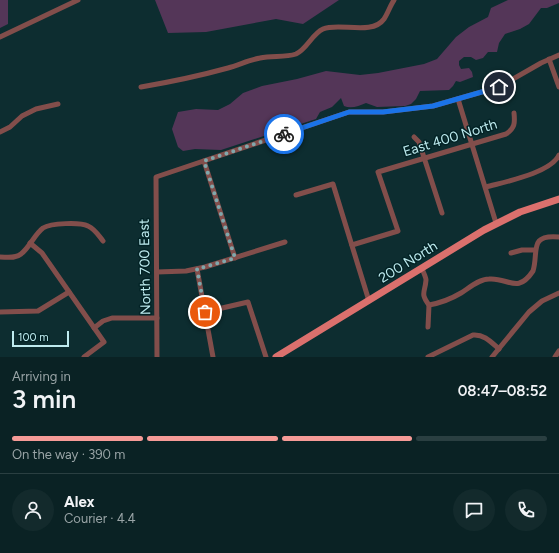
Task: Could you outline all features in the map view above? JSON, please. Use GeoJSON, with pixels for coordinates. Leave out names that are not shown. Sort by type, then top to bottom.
{"type":"FeatureCollection","features":[{"type":"Feature","properties":{"kind":"main road","name":"200 North"},"geometry":{"type":"LineString","coordinates":[[276,357],[496,223],[528,209],[559,199]]}},
{"type":"Feature","properties":{"kind":"street"},"geometry":{"type":"LineString","coordinates":[[0,37],[78,0]]}},
{"type":"Feature","properties":{"kind":"street"},"geometry":{"type":"LineString","coordinates":[[142,88],[191,78],[261,57],[281,57],[297,53],[323,29],[338,27],[360,28],[376,25],[384,20],[394,0]]}},
{"type":"Feature","properties":{"kind":"street"},"geometry":{"type":"LineString","coordinates":[[235,258],[204,161],[349,112],[383,112],[433,106],[499,87],[549,59],[559,56]]}},
{"type":"Feature","properties":{"kind":"street"},"geometry":{"type":"LineString","coordinates":[[549,59],[559,87]]}},
{"type":"Feature","properties":{"kind":"street"},"geometry":{"type":"LineString","coordinates":[[458,99],[496,223]]}},
{"type":"Feature","properties":{"kind":"street"},"geometry":{"type":"LineString","coordinates":[[0,132],[10,127],[22,116],[36,110],[58,104]]}},
{"type":"Feature","properties":{"kind":"street","name":"East 400 North"},"geometry":{"type":"LineString","coordinates":[[352,245],[398,231],[378,172],[506,134],[513,129],[515,122],[514,113]]}},
{"type":"Feature","properties":{"kind":"street"},"geometry":{"type":"LineString","coordinates":[[414,137],[420,142],[442,213]]}},
{"type":"Feature","properties":{"kind":"street"},"geometry":{"type":"LineString","coordinates":[[486,188],[541,171],[551,165],[558,157]]}},
{"type":"Feature","properties":{"kind":"street","name":"North 700 East"},"geometry":{"type":"LineString","coordinates":[[158,357],[155,318],[157,272],[156,177],[204,161]]}},
{"type":"Feature","properties":{"kind":"street"},"geometry":{"type":"LineString","coordinates":[[296,195],[333,184],[369,301]]}},
{"type":"Feature","properties":{"kind":"street"},"geometry":{"type":"LineString","coordinates":[[0,257],[13,257],[21,255],[43,229],[50,225],[80,224],[89,226],[103,241]]}},
{"type":"Feature","properties":{"kind":"street"},"geometry":{"type":"LineString","coordinates":[[429,305],[437,304],[460,294],[488,278],[510,284],[522,282],[533,271],[535,250],[540,240],[545,237],[559,236]]}},
{"type":"Feature","properties":{"kind":"street"},"geometry":{"type":"LineString","coordinates":[[157,272],[197,269],[285,242]]}},
{"type":"Feature","properties":{"kind":"street"},"geometry":{"type":"LineString","coordinates":[[30,243],[42,253],[104,342],[84,357]]}},
{"type":"Feature","properties":{"kind":"street"},"geometry":{"type":"LineString","coordinates":[[511,253],[522,250],[535,250]]}},
{"type":"Feature","properties":{"kind":"street"},"geometry":{"type":"LineString","coordinates":[[422,268],[426,279],[423,294],[429,305],[428,327]]}},
{"type":"Feature","properties":{"kind":"street"},"geometry":{"type":"LineString","coordinates":[[197,269],[213,357]]}},
{"type":"Feature","properties":{"kind":"street"},"geometry":{"type":"LineString","coordinates":[[0,312],[38,311],[69,292]]}},
{"type":"Feature","properties":{"kind":"street"},"geometry":{"type":"LineString","coordinates":[[492,357],[530,312],[542,301],[559,293]]}},
{"type":"Feature","properties":{"kind":"street"},"geometry":{"type":"LineString","coordinates":[[205,312],[248,302],[266,357]]}},
{"type":"Feature","properties":{"kind":"street"},"geometry":{"type":"LineString","coordinates":[[94,328],[103,321],[112,318],[155,318]]}},
{"type":"Feature","properties":{"kind":"street"},"geometry":{"type":"LineString","coordinates":[[428,357],[473,335],[484,336],[499,349]]}},
{"type":"Feature","properties":{"kind":"street"},"geometry":{"type":"LineString","coordinates":[[555,357],[559,351]]}},
{"type":"Feature","properties":{"kind":"shaded area"},"geometry":{"type":"Polygon","coordinates":[[[0,0],[8,0],[8,24],[0,28],[0,0]]]}},
{"type":"Feature","properties":{"kind":"shaded area"},"geometry":{"type":"Polygon","coordinates":[[[155,0],[339,0],[303,24],[276,19],[206,32],[168,33],[155,0]]]}},
{"type":"Feature","properties":{"kind":"shaded area"},"geometry":{"type":"Polygon","coordinates":[[[508,0],[559,0],[559,3],[547,8],[541,8],[529,24],[505,34],[499,43],[497,52],[488,52],[483,58],[476,60],[471,57],[464,57],[459,61],[459,65],[461,69],[469,68],[473,77],[460,82],[456,81],[449,90],[420,91],[416,99],[411,104],[405,106],[377,107],[366,103],[349,107],[344,106],[341,98],[332,107],[320,112],[316,119],[221,150],[195,149],[183,151],[178,147],[172,129],[178,112],[196,109],[218,110],[230,104],[243,93],[262,86],[326,71],[360,75],[424,64],[437,59],[456,37],[469,27],[488,17],[491,8],[508,0]]]}},
{"type":"Feature","properties":{"kind":"way so far"},"geometry":{"type":"LineString","coordinates":[[205,312],[197,269],[235,258],[204,161],[284,134]]}},
{"type":"Feature","properties":{"kind":"route"},"geometry":{"type":"LineString","coordinates":[[284,134],[349,112],[383,112],[433,106],[499,87]]}}]}
